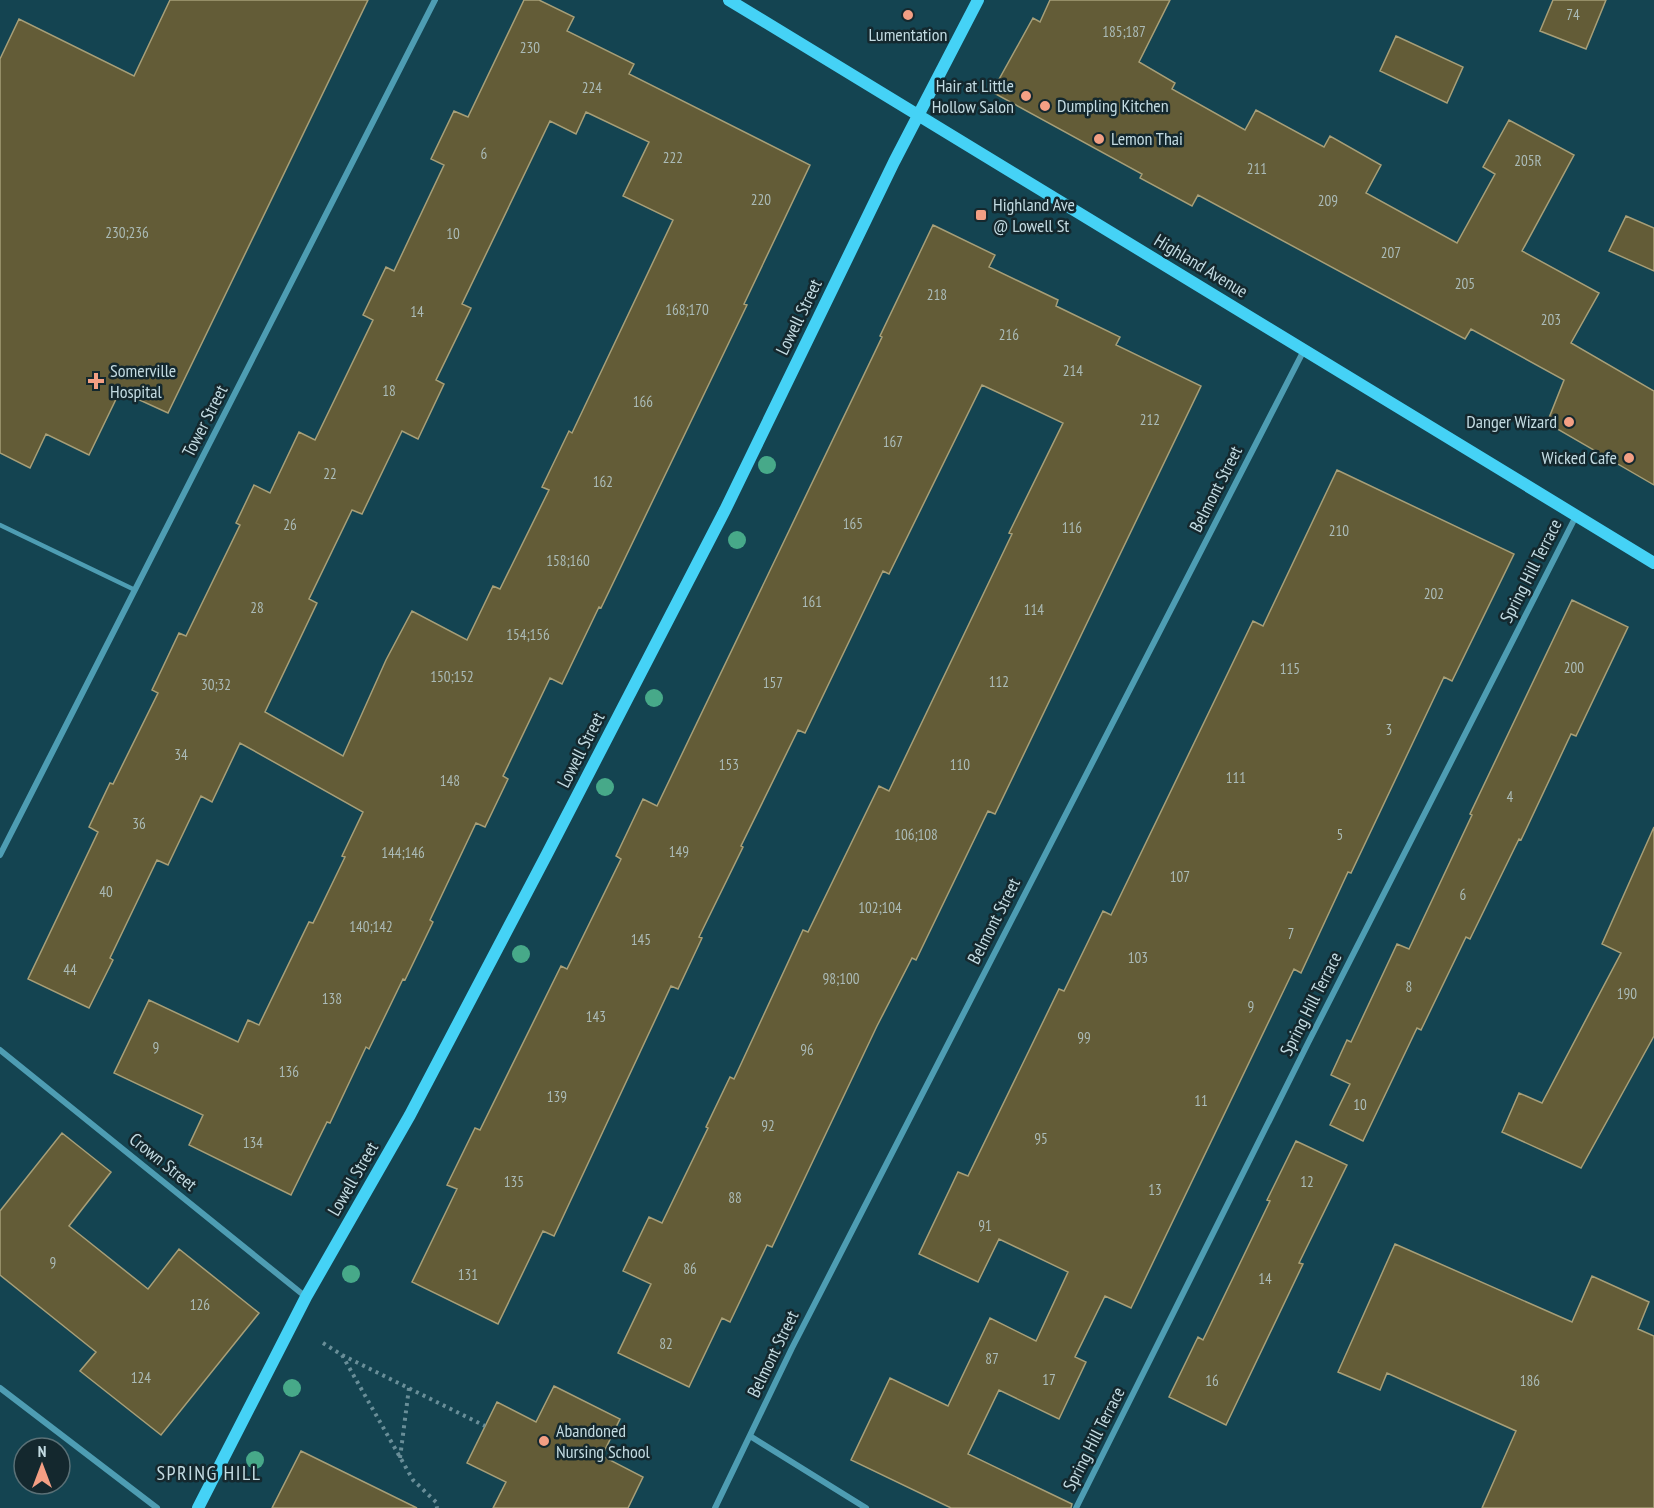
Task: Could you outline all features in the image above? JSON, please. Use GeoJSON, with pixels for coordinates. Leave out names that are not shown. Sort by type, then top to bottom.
{"type":"FeatureCollection","features":[{"type":"Feature","properties":{"kind":"street","name":"Tower Street"},"geometry":{"type":"LineString","coordinates":[[0,855],[435,0]]}},
{"type":"Feature","properties":{"kind":"street","name":"Highland Avenue"},"geometry":{"type":"LineString","coordinates":[[729,0],[1654,563]]}},
{"type":"Feature","properties":{"kind":"street","name":"Lowell Street"},"geometry":{"type":"LineString","coordinates":[[198,1508],[306,1297],[410,1115],[553,844],[725,510],[918,115],[978,0]]}},
{"type":"Feature","properties":{"kind":"street","name":"Belmont Street"},"geometry":{"type":"LineString","coordinates":[[715,1508],[797,1337],[1304,350]]}},
{"type":"Feature","properties":{"kind":"street","name":"Spring Hill Terrace"},"geometry":{"type":"LineString","coordinates":[[1076,1508],[1576,516]]}},
{"type":"Feature","properties":{"kind":"street","name":"Crown Street"},"geometry":{"type":"LineString","coordinates":[[0,1050],[306,1297]]}},
{"type":"Feature","properties":{"kind":"street"},"geometry":{"type":"LineString","coordinates":[[0,1388],[157,1508]]}},
{"type":"Feature","properties":{"kind":"street"},"geometry":{"type":"LineString","coordinates":[[750,1436],[866,1508]]}},
{"type":"Feature","properties":{"kind":"lane"},"geometry":{"type":"LineString","coordinates":[[0,525],[135,590]]}},
{"type":"Feature","properties":{"kind":"path"},"geometry":{"type":"LineString","coordinates":[[323,1344],[485,1426]]}},
{"type":"Feature","properties":{"kind":"path"},"geometry":{"type":"LineString","coordinates":[[342,1355],[413,1480],[436,1502],[437,1508]]}},
{"type":"Feature","properties":{"kind":"path"},"geometry":{"type":"LineString","coordinates":[[400,1458],[409,1388]]}},
{"type":"Feature","properties":{"kind":"building","name":"Somerville Hospital"},"geometry":{"type":"Polygon","coordinates":[[[170,0],[368,0],[168,413],[120,391],[89,455],[46,434],[30,468],[0,453],[0,59],[19,19],[134,76],[170,0]]]}},
{"type":"Feature","properties":{"kind":"building"},"geometry":{"type":"Polygon","coordinates":[[[524,0],[539,0],[574,17],[567,31],[634,64],[629,74],[810,165],[744,304],[747,305],[601,608],[599,607],[562,684],[550,678],[503,776],[508,779],[485,827],[476,823],[430,920],[433,922],[405,980],[403,979],[369,1049],[366,1047],[330,1123],[327,1122],[291,1195],[189,1145],[203,1115],[114,1073],[149,1000],[238,1042],[248,1020],[259,1025],[309,922],[313,923],[345,857],[342,856],[363,812],[240,743],[212,802],[201,796],[168,865],[157,860],[89,1008],[28,979],[98,832],[89,827],[158,693],[152,690],[179,633],[186,636],[240,525],[236,523],[254,485],[270,493],[299,432],[315,440],[373,320],[363,315],[386,267],[394,271],[444,165],[431,159],[454,111],[468,117],[524,0]],[[586,112],[576,134],[550,121],[462,304],[471,308],[436,380],[444,384],[418,439],[402,431],[362,514],[352,510],[309,599],[317,603],[265,712],[343,756],[386,660],[412,611],[467,640],[493,586],[500,589],[549,490],[542,487],[569,431],[572,433],[673,220],[623,196],[649,142],[586,112]]]}},
{"type":"Feature","properties":{"kind":"building"},"geometry":{"type":"Polygon","coordinates":[[[1050,0],[1170,0],[1139,62],[1175,83],[1172,89],[1245,130],[1256,110],[1324,147],[1330,136],[1381,165],[1366,193],[1457,243],[1495,174],[1483,167],[1509,120],[1574,155],[1522,251],[1599,293],[1571,343],[1654,391],[1654,485],[1547,423],[1564,380],[1471,329],[1465,339],[1198,195],[1192,206],[1140,178],[1142,174],[992,92],[1033,18],[1040,22],[1050,0]]]}},
{"type":"Feature","properties":{"kind":"building"},"geometry":{"type":"Polygon","coordinates":[[[1553,0],[1606,0],[1586,49],[1540,31],[1553,0]]]}},
{"type":"Feature","properties":{"kind":"building"},"geometry":{"type":"Polygon","coordinates":[[[1396,36],[1463,67],[1447,103],[1380,71],[1396,36]]]}},
{"type":"Feature","properties":{"kind":"building"},"geometry":{"type":"Polygon","coordinates":[[[1626,216],[1654,228],[1654,271],[1609,251],[1626,216]]]}},
{"type":"Feature","properties":{"kind":"building"},"geometry":{"type":"Polygon","coordinates":[[[933,225],[995,255],[989,267],[1058,300],[1056,306],[1120,337],[1116,345],[1201,386],[995,814],[988,811],[916,960],[912,958],[877,1026],[772,1247],[767,1245],[730,1322],[722,1318],[689,1387],[618,1353],[651,1284],[623,1271],[649,1217],[662,1223],[730,1077],[734,1079],[803,930],[808,932],[879,786],[889,791],[1063,423],[982,385],[889,574],[883,571],[805,733],[798,730],[741,846],[743,847],[699,937],[702,938],[678,989],[671,986],[554,1236],[543,1231],[498,1324],[412,1282],[457,1189],[447,1185],[475,1128],[480,1130],[561,966],[567,969],[621,859],[616,856],[643,799],[657,806],[882,337],[880,336],[933,225]]]}},
{"type":"Feature","properties":{"kind":"building"},"geometry":{"type":"Polygon","coordinates":[[[1337,470],[1514,554],[1452,681],[1444,677],[1301,973],[1294,969],[1131,1308],[1105,1296],[1075,1357],[1086,1362],[1059,1419],[999,1390],[968,1454],[1072,1504],[1071,1508],[951,1508],[851,1460],[890,1378],[948,1406],[990,1318],[1036,1341],[1068,1272],[999,1239],[978,1282],[919,1254],[958,1172],[968,1176],[1059,989],[1064,991],[1103,911],[1111,915],[1253,621],[1263,626],[1337,470]]]}},
{"type":"Feature","properties":{"kind":"building"},"geometry":{"type":"Polygon","coordinates":[[[1572,600],[1628,627],[1576,736],[1571,734],[1521,840],[1519,839],[1470,939],[1466,937],[1421,1030],[1417,1028],[1363,1141],[1330,1125],[1350,1084],[1331,1075],[1347,1040],[1351,1042],[1397,944],[1409,949],[1472,815],[1470,814],[1572,600]]]}},
{"type":"Feature","properties":{"kind":"building"},"geometry":{"type":"Polygon","coordinates":[[[1654,827],[1654,1036],[1581,1168],[1502,1132],[1519,1093],[1542,1103],[1621,953],[1602,944],[1654,827]]]}},
{"type":"Feature","properties":{"kind":"building"},"geometry":{"type":"Polygon","coordinates":[[[62,1133],[111,1172],[69,1226],[148,1289],[179,1249],[259,1313],[161,1435],[80,1371],[96,1352],[0,1275],[0,1211],[62,1133]]]}},
{"type":"Feature","properties":{"kind":"building"},"geometry":{"type":"Polygon","coordinates":[[[1296,1141],[1347,1165],[1299,1263],[1303,1264],[1226,1425],[1169,1397],[1198,1337],[1203,1340],[1270,1201],[1267,1200],[1296,1141]]]}},
{"type":"Feature","properties":{"kind":"building"},"geometry":{"type":"Polygon","coordinates":[[[1395,1244],[1572,1322],[1592,1276],[1649,1302],[1638,1329],[1654,1336],[1654,1508],[1482,1508],[1516,1431],[1387,1373],[1380,1390],[1338,1372],[1395,1244]]]}},
{"type":"Feature","properties":{"kind":"building","name":"Abandoned Nursing School"},"geometry":{"type":"Polygon","coordinates":[[[554,1386],[620,1419],[602,1456],[643,1477],[628,1508],[493,1508],[506,1482],[467,1463],[497,1402],[536,1422],[554,1386]]]}},
{"type":"Feature","properties":{"kind":"building"},"geometry":{"type":"Polygon","coordinates":[[[301,1451],[417,1508],[272,1508],[301,1451]]]}},
{"type":"Feature","properties":{"kind":"place","name":"Lumentation"},"geometry":{"type":"Point","coordinates":[908,15]}},
{"type":"Feature","properties":{"kind":"place","name":"Hair at Little Hollow Salon"},"geometry":{"type":"Point","coordinates":[1026,96]}},
{"type":"Feature","properties":{"kind":"place","name":"Dumpling Kitchen"},"geometry":{"type":"Point","coordinates":[1045,106]}},
{"type":"Feature","properties":{"kind":"place","name":"Lemon Thai"},"geometry":{"type":"Point","coordinates":[1099,139]}},
{"type":"Feature","properties":{"kind":"place","name":"Highland Ave @ Lowell St"},"geometry":{"type":"Point","coordinates":[981,215]}},
{"type":"Feature","properties":{"kind":"place","name":"Somerville Hospital"},"geometry":{"type":"Point","coordinates":[96,381]}},
{"type":"Feature","properties":{"kind":"place","name":"Danger Wizard"},"geometry":{"type":"Point","coordinates":[1569,422]}},
{"type":"Feature","properties":{"kind":"place","name":"Wicked Cafe"},"geometry":{"type":"Point","coordinates":[1629,458]}},
{"type":"Feature","properties":{"kind":"place","name":"Abandoned Nursing School"},"geometry":{"type":"Point","coordinates":[544,1441]}},
{"type":"Feature","properties":{"kind":"district","name":"SPRING HILL"},"geometry":{"type":"Point","coordinates":[209,1473]}}]}
